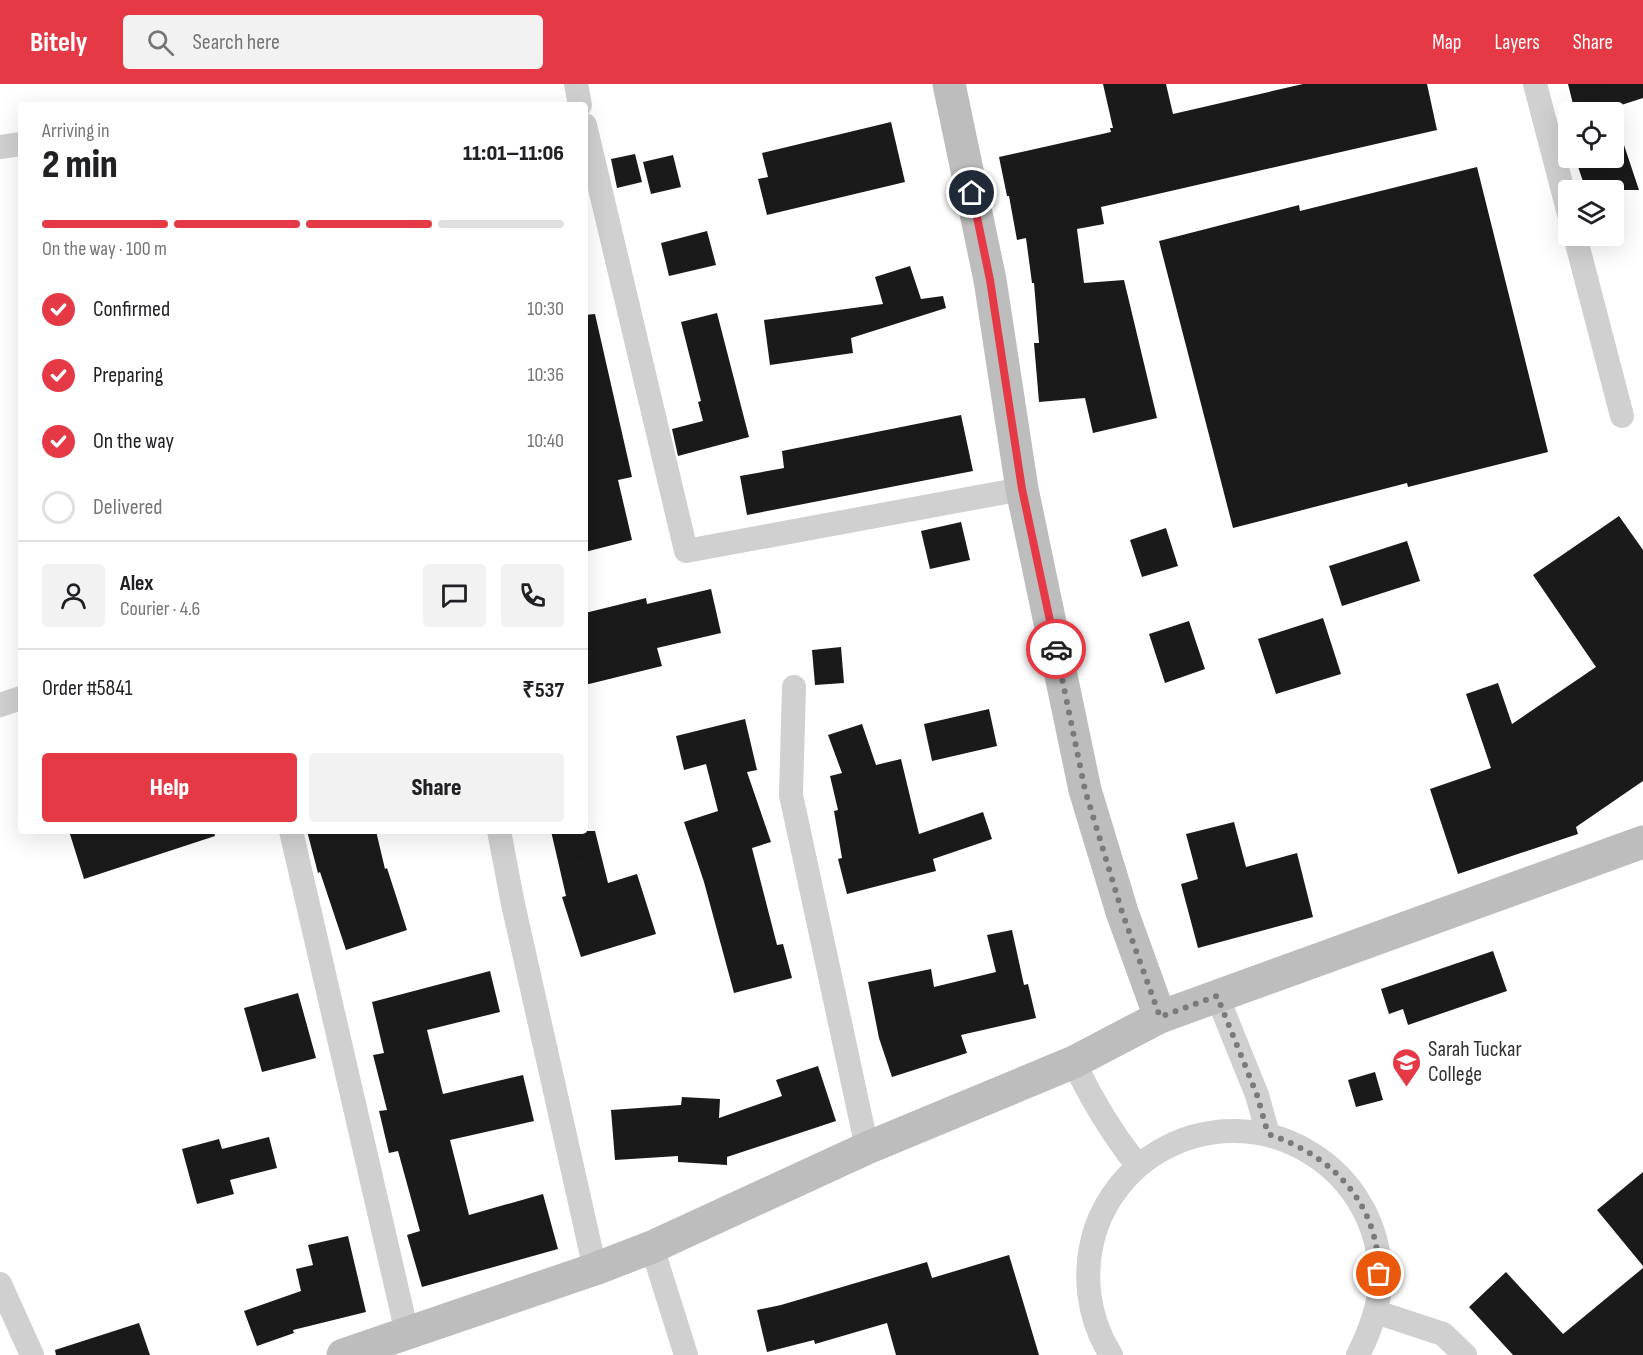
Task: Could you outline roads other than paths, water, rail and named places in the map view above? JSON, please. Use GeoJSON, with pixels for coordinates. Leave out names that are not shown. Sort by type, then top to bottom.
{"type":"FeatureCollection","features":[{"type":"Feature","properties":{"kind":"street"},"geometry":{"type":"LineString","coordinates":[[576,84],[579,102]]}},
{"type":"Feature","properties":{"kind":"street"},"geometry":{"type":"LineString","coordinates":[[949,84],[990,280],[1022,489],[1085,790],[1122,912],[1160,1017]]}},
{"type":"Feature","properties":{"kind":"street"},"geometry":{"type":"LineString","coordinates":[[1535,84],[1560,180]]}},
{"type":"Feature","properties":{"kind":"street"},"geometry":{"type":"LineString","coordinates":[[588,138],[686,550],[1022,489]]}},
{"type":"Feature","properties":{"kind":"street"},"geometry":{"type":"LineString","coordinates":[[0,147],[18,144]]}},
{"type":"Feature","properties":{"kind":"street"},"geometry":{"type":"LineString","coordinates":[[1578,246],[1622,416]]}},
{"type":"Feature","properties":{"kind":"street"},"geometry":{"type":"LineString","coordinates":[[794,687],[791,795],[867,1149]]}},
{"type":"Feature","properties":{"kind":"street"},"geometry":{"type":"LineString","coordinates":[[0,705],[18,699]]}},
{"type":"Feature","properties":{"kind":"street"},"geometry":{"type":"LineString","coordinates":[[292,834],[407,1333]]}},
{"type":"Feature","properties":{"kind":"street"},"geometry":{"type":"LineString","coordinates":[[501,834],[513,904],[595,1269]]}},
{"type":"Feature","properties":{"kind":"street"},"geometry":{"type":"LineString","coordinates":[[343,1355],[595,1269],[652,1247],[867,1149],[1074,1062],[1160,1017],[1643,842]]}},
{"type":"Feature","properties":{"kind":"street"},"geometry":{"type":"LineString","coordinates":[[1217,996],[1257,1095],[1268,1134]]}},
{"type":"Feature","properties":{"kind":"street"},"geometry":{"type":"LineString","coordinates":[[1074,1062],[1086,1089],[1121,1145],[1137,1165]]}},
{"type":"Feature","properties":{"kind":"street"},"geometry":{"type":"LineString","coordinates":[[1111,1355],[1103,1342],[1094,1318],[1088,1293],[1088,1268],[1092,1242],[1100,1218],[1112,1196],[1137,1165],[1168,1145],[1192,1136],[1217,1131],[1268,1134],[1292,1142],[1315,1155],[1351,1190],[1374,1236],[1379,1261],[1376,1312],[1368,1336],[1358,1355]]}},
{"type":"Feature","properties":{"kind":"street"},"geometry":{"type":"LineString","coordinates":[[652,1247],[686,1355]]}},
{"type":"Feature","properties":{"kind":"street"},"geometry":{"type":"LineString","coordinates":[[0,1284],[32,1355]]}},
{"type":"Feature","properties":{"kind":"street"},"geometry":{"type":"LineString","coordinates":[[1376,1312],[1443,1334],[1465,1355]]}},
{"type":"Feature","properties":{"kind":"place","name":"Sarah Tuckar College"},"geometry":{"type":"Point","coordinates":[1407,1088]}}]}
